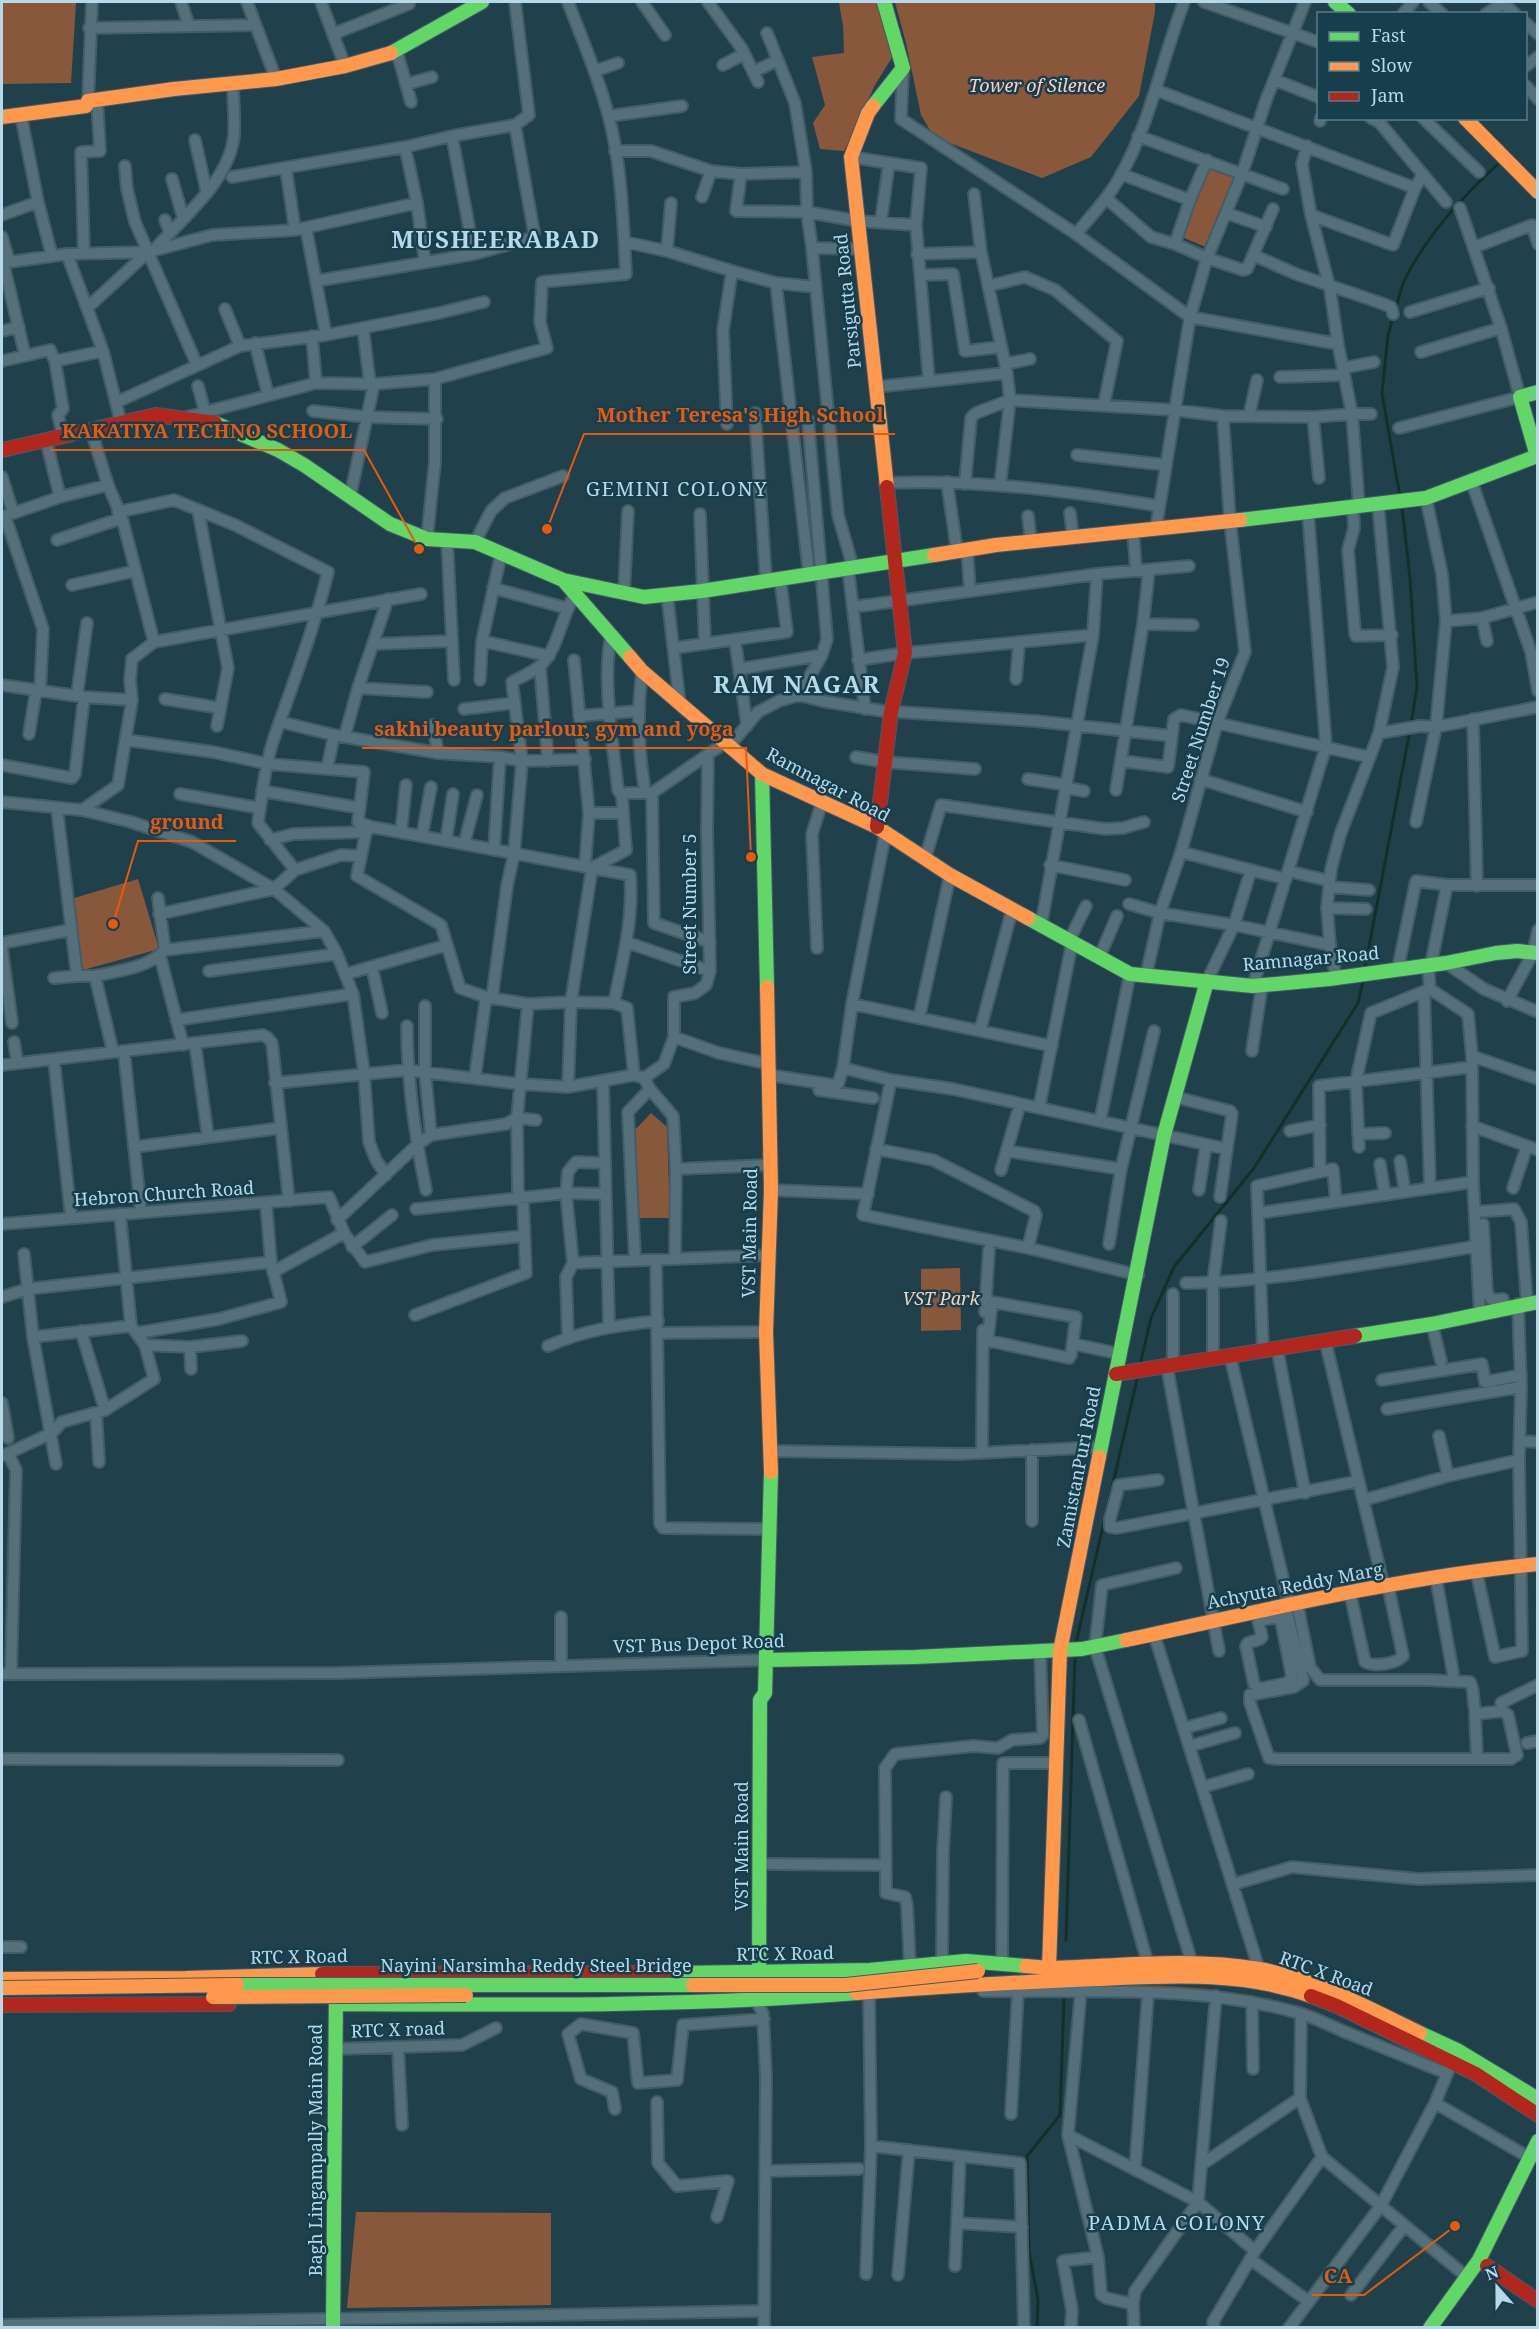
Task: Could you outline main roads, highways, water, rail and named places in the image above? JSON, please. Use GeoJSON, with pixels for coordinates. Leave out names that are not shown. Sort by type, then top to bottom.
{"type":"FeatureCollection","features":[{"type":"Feature","properties":{"kind":"main road"},"geometry":{"type":"LineString","coordinates":[[2,117],[86,106],[92,101],[276,79],[345,66],[397,52],[478,2]]}},
{"type":"Feature","properties":{"kind":"main road","name":"Parsigutta Road"},"geometry":{"type":"LineString","coordinates":[[881,831],[891,712],[904,653],[851,157],[868,113],[903,68],[884,2]]}},
{"type":"Feature","properties":{"kind":"main road"},"geometry":{"type":"LineString","coordinates":[[1335,2],[1347,12]]}},
{"type":"Feature","properties":{"kind":"main road"},"geometry":{"type":"LineString","coordinates":[[1468,120],[1538,192]]}},
{"type":"Feature","properties":{"kind":"main road"},"geometry":{"type":"LineString","coordinates":[[563,580],[644,597],[702,591],[893,560],[1031,541],[1426,498],[1537,457],[1520,397],[1538,392]]}},
{"type":"Feature","properties":{"kind":"main road","name":"Ramnagar Road"},"geometry":{"type":"LineString","coordinates":[[2,450],[156,415],[217,423],[278,450],[304,465],[390,524],[427,538],[475,542],[563,580],[642,671],[762,774],[881,831],[1012,910],[1130,974],[1257,985],[1336,978],[1446,963],[1496,953],[1517,951],[1535,953]]}},
{"type":"Feature","properties":{"kind":"main road","name":"VST Main Road"},"geometry":{"type":"LineString","coordinates":[[762,774],[771,1190],[766,1332],[771,1451],[771,1529],[765,1693],[760,1700],[764,2009]]}},
{"type":"Feature","properties":{"kind":"main road","name":"ZamistanPuri Road"},"geometry":{"type":"LineString","coordinates":[[1049,1968],[1063,1651],[1101,1447],[1121,1373],[1120,1353],[1138,1275],[1164,1135],[1207,981]]}},
{"type":"Feature","properties":{"kind":"main road"},"geometry":{"type":"LineString","coordinates":[[1121,1373],[1432,1323],[1522,1304]]}},
{"type":"Feature","properties":{"kind":"main road","name":"Achyuta Reddy Marg"},"geometry":{"type":"LineString","coordinates":[[1063,1651],[1089,1648],[1212,1621],[1257,1616],[1286,1607],[1386,1586],[1476,1570],[1538,1564]]}},
{"type":"Feature","properties":{"kind":"main road","name":"VST Bus Depot Road"},"geometry":{"type":"LineString","coordinates":[[766,1660],[1063,1651]]}},
{"type":"Feature","properties":{"kind":"main road","name":"VST Main Road"},"geometry":{"type":"LineString","coordinates":[[763,1973],[769,1864],[770,1700],[765,1693]]}},
{"type":"Feature","properties":{"kind":"main road","name":"RTC X Road"},"geometry":{"type":"LineString","coordinates":[[2,1979],[337,1974],[763,1973],[910,1967],[966,1961],[1049,1968],[1192,1963],[1259,1969],[1300,1986],[1449,2067],[1476,2074],[1538,2115]]}},
{"type":"Feature","properties":{"kind":"main road","name":"Nayini Narsimha Reddy Steel Bridge"},"geometry":{"type":"LineString","coordinates":[[2,1988],[358,1984],[846,1985],[978,1971],[999,1965]]}},
{"type":"Feature","properties":{"kind":"main road","name":"Bagh Lingampally Main Road"},"geometry":{"type":"LineString","coordinates":[[333,2323],[337,1974]]}},
{"type":"Feature","properties":{"kind":"main road","name":"RTC X Road"},"geometry":{"type":"LineString","coordinates":[[2,2005],[698,2004],[764,2009],[869,1991],[1195,1975],[1300,1986],[1347,1998],[1457,2050],[1538,2099]]}},
{"type":"Feature","properties":{"kind":"main road","name":"RTC X Road"},"geometry":{"type":"LineString","coordinates":[[668,1994],[686,1995],[698,2004]]}},
{"type":"Feature","properties":{"kind":"main road","name":"Nayini Narsimha Reddy Steel Bridge"},"geometry":{"type":"LineString","coordinates":[[2,1999],[668,1994]]}},
{"type":"Feature","properties":{"kind":"main road"},"geometry":{"type":"LineString","coordinates":[[1442,2328],[1486,2266],[1534,2163],[1538,2141]]}},
{"type":"Feature","properties":{"kind":"main road"},"geometry":{"type":"LineString","coordinates":[[1430,2328],[1467,2277],[1534,2163]]}},
{"type":"Feature","properties":{"kind":"main road"},"geometry":{"type":"LineString","coordinates":[[1486,2266],[1538,2301]]}},
{"type":"Feature","properties":{"kind":"waterway"},"geometry":{"type":"LineString","coordinates":[[1396,308],[1404,281],[1435,231],[1471,190],[1497,165]]}},
{"type":"Feature","properties":{"kind":"waterway"},"geometry":{"type":"LineString","coordinates":[[1393,317],[1388,335],[1382,393],[1400,497]]}},
{"type":"Feature","properties":{"kind":"waterway"},"geometry":{"type":"LineString","coordinates":[[1402,507],[1410,578],[1417,687],[1411,724]]}},
{"type":"Feature","properties":{"kind":"waterway"},"geometry":{"type":"LineString","coordinates":[[1365,968],[1410,730]]}},
{"type":"Feature","properties":{"kind":"waterway"},"geometry":{"type":"LineString","coordinates":[[1140,1365],[1151,1318],[1174,1267],[1254,1168],[1358,1003],[1363,981]]}},
{"type":"Feature","properties":{"kind":"waterway"},"geometry":{"type":"LineString","coordinates":[[1076,1643],[1138,1375]]}},
{"type":"Feature","properties":{"kind":"waterway"},"geometry":{"type":"LineString","coordinates":[[1066,1940],[1075,1656]]}},
{"type":"Feature","properties":{"kind":"waterway"},"geometry":{"type":"LineString","coordinates":[[1037,2328],[1038,2300],[1029,2251],[1027,2156],[1060,2115],[1064,1998]]}},
{"type":"Feature","properties":{"kind":"place","name":"Mother Teresa's High School"},"geometry":{"type":"Point","coordinates":[547,529]}},
{"type":"Feature","properties":{"kind":"place","name":"KAKATIYA TECHNO SCHOOL"},"geometry":{"type":"Point","coordinates":[419,549]}},
{"type":"Feature","properties":{"kind":"place","name":"sakhi beauty parlour, gym and yoga"},"geometry":{"type":"Point","coordinates":[751,857]}},
{"type":"Feature","properties":{"kind":"place","name":"ground"},"geometry":{"type":"Point","coordinates":[113,924]}},
{"type":"Feature","properties":{"kind":"place","name":"CA"},"geometry":{"type":"Point","coordinates":[1455,2226]}},
{"type":"Feature","properties":{"kind":"district","name":"MUSHEERABAD"},"geometry":{"type":"Point","coordinates":[496,240]}},
{"type":"Feature","properties":{"kind":"district","name":"GEMINI COLONY"},"geometry":{"type":"Point","coordinates":[677,489]}},
{"type":"Feature","properties":{"kind":"district","name":"RAM NAGAR"},"geometry":{"type":"Point","coordinates":[797,685]}},
{"type":"Feature","properties":{"kind":"district","name":"PADMA COLONY"},"geometry":{"type":"Point","coordinates":[1177,2223]}},
{"type":"Feature","properties":{"kind":"park label","name":"Tower of Silence"},"geometry":{"type":"Point","coordinates":[1037,86]}},
{"type":"Feature","properties":{"kind":"park label","name":"VST Park"},"geometry":{"type":"Point","coordinates":[941,1299]}}]}
